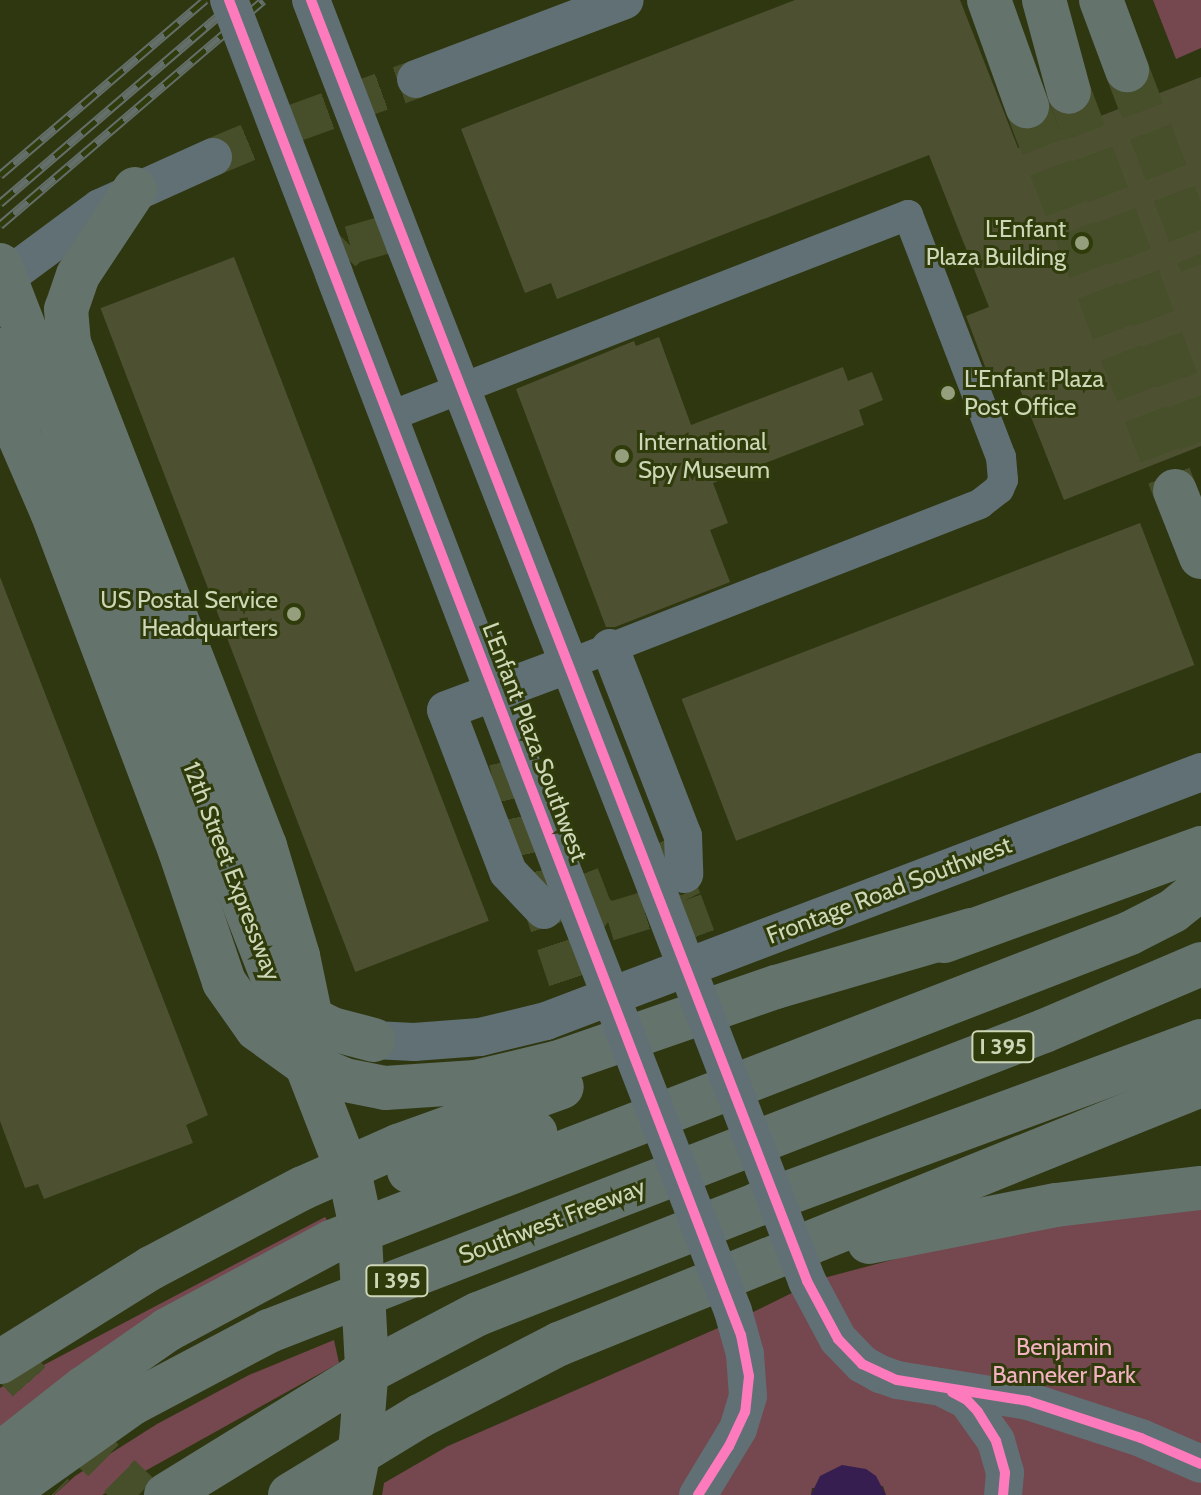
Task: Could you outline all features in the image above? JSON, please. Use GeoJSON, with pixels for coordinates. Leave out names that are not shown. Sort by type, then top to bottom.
{"type":"FeatureCollection","features":[{"type":"Feature","properties":{"kind":"highway"},"geometry":{"type":"LineString","coordinates":[[989,0],[1027,106]]}},
{"type":"Feature","properties":{"kind":"highway"},"geometry":{"type":"LineString","coordinates":[[1046,0],[1077,88]]}},
{"type":"Feature","properties":{"kind":"highway"},"geometry":{"type":"LineString","coordinates":[[1101,0],[1127,70]]}},
{"type":"Feature","properties":{"kind":"highway"},"geometry":{"type":"LineString","coordinates":[[135,189],[78,275],[66,309],[66,326],[74,360],[338,1109],[362,1254],[367,1365],[361,1441],[350,1495]]}},
{"type":"Feature","properties":{"kind":"highway","name":"12th Street Expressway"},"geometry":{"type":"LineString","coordinates":[[0,265],[100,524],[246,853]]}},
{"type":"Feature","properties":{"kind":"highway"},"geometry":{"type":"LineString","coordinates":[[0,350],[52,512]]}},
{"type":"Feature","properties":{"kind":"highway"},"geometry":{"type":"LineString","coordinates":[[0,392],[52,512],[180,851],[216,964],[245,1016],[287,1053],[324,1072],[385,1088],[447,1086],[534,1069],[776,987],[971,930]]}},
{"type":"Feature","properties":{"kind":"highway"},"geometry":{"type":"LineString","coordinates":[[1175,491],[1201,557]]}},
{"type":"Feature","properties":{"kind":"highway"},"geometry":{"type":"LineString","coordinates":[[0,1362],[216,1231],[398,1146],[769,1011],[971,930],[1201,848]]}},
{"type":"Feature","properties":{"kind":"highway"},"geometry":{"type":"LineString","coordinates":[[180,851],[223,932],[271,997],[332,1029],[374,1040]]}},
{"type":"Feature","properties":{"kind":"highway"},"geometry":{"type":"LineString","coordinates":[[6,1478],[84,1388],[167,1330],[293,1260],[379,1222],[758,1074],[1065,959],[1152,923],[1201,888]]}},
{"type":"Feature","properties":{"kind":"highway","name":"Southwest Freeway"},"geometry":{"type":"LineString","coordinates":[[6,1478],[133,1403],[269,1331],[1044,1031],[1201,964]]}},
{"type":"Feature","properties":{"kind":"highway"},"geometry":{"type":"LineString","coordinates":[[166,1495],[369,1371],[478,1314],[758,1204],[1201,1041]]}},
{"type":"Feature","properties":{"kind":"highway"},"geometry":{"type":"LineString","coordinates":[[216,1231],[324,1202],[526,1136],[758,1074]]}},
{"type":"Feature","properties":{"kind":"highway"},"geometry":{"type":"LineString","coordinates":[[290,1495],[420,1416],[514,1366],[678,1295],[1201,1085]]}},
{"type":"Feature","properties":{"kind":"highway"},"geometry":{"type":"LineString","coordinates":[[678,1295],[939,1226],[1056,1205],[1201,1188]]}},
{"type":"Feature","properties":{"kind":"street","name":"L'Enfant Plaza Southwest"},"geometry":{"type":"LineString","coordinates":[[229,0],[733,1311],[745,1354],[747,1404],[729,1446],[698,1495]]}},
{"type":"Feature","properties":{"kind":"street"},"geometry":{"type":"LineString","coordinates":[[311,0],[807,1281],[838,1339],[862,1364],[897,1380],[1028,1401],[1127,1433],[1201,1464]]}},
{"type":"Feature","properties":{"kind":"street"},"geometry":{"type":"LineString","coordinates":[[416,79],[625,0]]}},
{"type":"Feature","properties":{"kind":"street"},"geometry":{"type":"LineString","coordinates":[[0,282],[64,232],[135,189],[213,157]]}},
{"type":"Feature","properties":{"kind":"street","name":"L'Enfant Plaza Southwest"},"geometry":{"type":"LineString","coordinates":[[388,417],[908,215],[1001,457],[1003,480],[999,489],[980,504],[496,692]]}},
{"type":"Feature","properties":{"kind":"street"},"geometry":{"type":"LineString","coordinates":[[610,648],[683,836],[684,874]]}},
{"type":"Feature","properties":{"kind":"street"},"geometry":{"type":"LineString","coordinates":[[496,692],[446,710],[508,872],[544,910]]}},
{"type":"Feature","properties":{"kind":"street","name":"Frontage Road Southwest"},"geometry":{"type":"LineString","coordinates":[[374,1040],[414,1042],[480,1037],[526,1027],[1201,772]]}},
{"type":"Feature","properties":{"kind":"street"},"geometry":{"type":"LineString","coordinates":[[945,1389],[967,1400],[996,1441],[1005,1473],[1003,1495]]}},
{"type":"Feature","properties":{"kind":"green space"},"geometry":{"type":"Polygon","coordinates":[[[1153,0],[1201,0],[1201,48],[1176,59],[1153,0]]]}},
{"type":"Feature","properties":{"kind":"green space","name":"Benjamin Banneker Park"},"geometry":{"type":"Polygon","coordinates":[[[1201,1206],[1201,1495],[886,1495],[883,1486],[812,1488],[811,1495],[382,1495],[384,1483],[448,1446],[741,1318],[820,1279],[933,1249],[1111,1215],[1201,1206]]]}},
{"type":"Feature","properties":{"kind":"green space"},"geometry":{"type":"Polygon","coordinates":[[[325,1217],[327,1220],[0,1429],[0,1388],[325,1217]]]}},
{"type":"Feature","properties":{"kind":"green space"},"geometry":{"type":"Polygon","coordinates":[[[334,1340],[339,1363],[102,1495],[54,1495],[75,1476],[157,1424],[249,1375],[334,1340]]]}},
{"type":"Feature","properties":{"kind":"shaded area"},"geometry":{"type":"Polygon","coordinates":[[[842,1465],[866,1469],[876,1476],[886,1495],[811,1495],[820,1476],[842,1465]]]}},
{"type":"Feature","properties":{"kind":"building"},"geometry":{"type":"Polygon","coordinates":[[[795,0],[960,0],[1018,148],[1201,77],[1201,446],[1064,500],[1012,369],[989,377],[966,316],[989,307],[929,155],[557,299],[551,283],[525,293],[461,129],[795,0]]]}},
{"type":"Feature","properties":{"kind":"building","name":"US Postal Service Headquarters"},"geometry":{"type":"Polygon","coordinates":[[[234,257],[489,921],[355,972],[100,308],[234,257]]]}},
{"type":"Feature","properties":{"kind":"building","name":"International Spy Museum"},"geometry":{"type":"Polygon","coordinates":[[[659,337],[691,425],[843,367],[848,381],[872,372],[883,400],[859,410],[864,425],[713,483],[728,523],[710,530],[730,582],[615,627],[606,627],[516,389],[634,341],[636,346],[659,337]]]}},
{"type":"Feature","properties":{"kind":"building"},"geometry":{"type":"Polygon","coordinates":[[[1140,523],[1194,665],[736,841],[682,699],[1140,523]]]}},
{"type":"Feature","properties":{"kind":"building"},"geometry":{"type":"Polygon","coordinates":[[[0,577],[208,1115],[186,1125],[193,1143],[44,1199],[38,1184],[25,1188],[0,1121],[0,577]]]}},
{"type":"Feature","properties":{"kind":"tunnel"},"geometry":{"type":"LineString","coordinates":[[1127,70],[1201,264]]}},
{"type":"Feature","properties":{"kind":"tunnel"},"geometry":{"type":"LineString","coordinates":[[213,157],[292,124],[416,79]]}},
{"type":"Feature","properties":{"kind":"tunnel"},"geometry":{"type":"LineString","coordinates":[[1069,92],[1201,445]]}},
{"type":"Feature","properties":{"kind":"tunnel"},"geometry":{"type":"LineString","coordinates":[[1027,106],[1175,491]]}},
{"type":"Feature","properties":{"kind":"tunnel"},"geometry":{"type":"LineString","coordinates":[[342,253],[350,245],[385,235]]}},
{"type":"Feature","properties":{"kind":"tunnel"},"geometry":{"type":"LineString","coordinates":[[508,761],[537,890],[577,1009]]}},
{"type":"Feature","properties":{"kind":"tunnel"},"geometry":{"type":"LineString","coordinates":[[655,845],[683,901],[705,960]]}},
{"type":"Feature","properties":{"kind":"tunnel"},"geometry":{"type":"LineString","coordinates":[[580,875],[594,911],[608,922],[645,911],[678,886],[682,878]]}},
{"type":"Feature","properties":{"kind":"tunnel"},"geometry":{"type":"LineString","coordinates":[[0,1349],[72,1430],[139,1495]]}},
{"type":"Feature","properties":{"kind":"tunnel"},"geometry":{"type":"LineString","coordinates":[[9,1448],[54,1495]]}},
{"type":"Feature","properties":{"kind":"railway"},"geometry":{"type":"LineString","coordinates":[[0,175],[205,0]]}},
{"type":"Feature","properties":{"kind":"railway"},"geometry":{"type":"LineString","coordinates":[[0,203],[237,0]]}},
{"type":"Feature","properties":{"kind":"railway"},"geometry":{"type":"LineString","coordinates":[[0,225],[263,0]]}},
{"type":"Feature","properties":{"kind":"cycle path"},"geometry":{"type":"LineString","coordinates":[[229,0],[741,1335],[749,1376],[745,1412],[729,1446],[698,1495]]}},
{"type":"Feature","properties":{"kind":"cycle path"},"geometry":{"type":"LineString","coordinates":[[311,0],[807,1281],[838,1339],[862,1364],[897,1380],[1028,1401],[1141,1438],[1201,1464]]}},
{"type":"Feature","properties":{"kind":"cycle path"},"geometry":{"type":"LineString","coordinates":[[952,1392],[967,1400],[978,1412],[996,1441],[1005,1473],[1003,1495]]}},
{"type":"Feature","properties":{"kind":"place","name":"L'Enfant Plaza Building"},"geometry":{"type":"Point","coordinates":[1082,243]}},
{"type":"Feature","properties":{"kind":"place","name":"L'Enfant Plaza Post Office"},"geometry":{"type":"Point","coordinates":[948,393]}},
{"type":"Feature","properties":{"kind":"place","name":"International Spy Museum"},"geometry":{"type":"Point","coordinates":[622,456]}},
{"type":"Feature","properties":{"kind":"place","name":"US Postal Service Headquarters"},"geometry":{"type":"Point","coordinates":[294,614]}}]}
